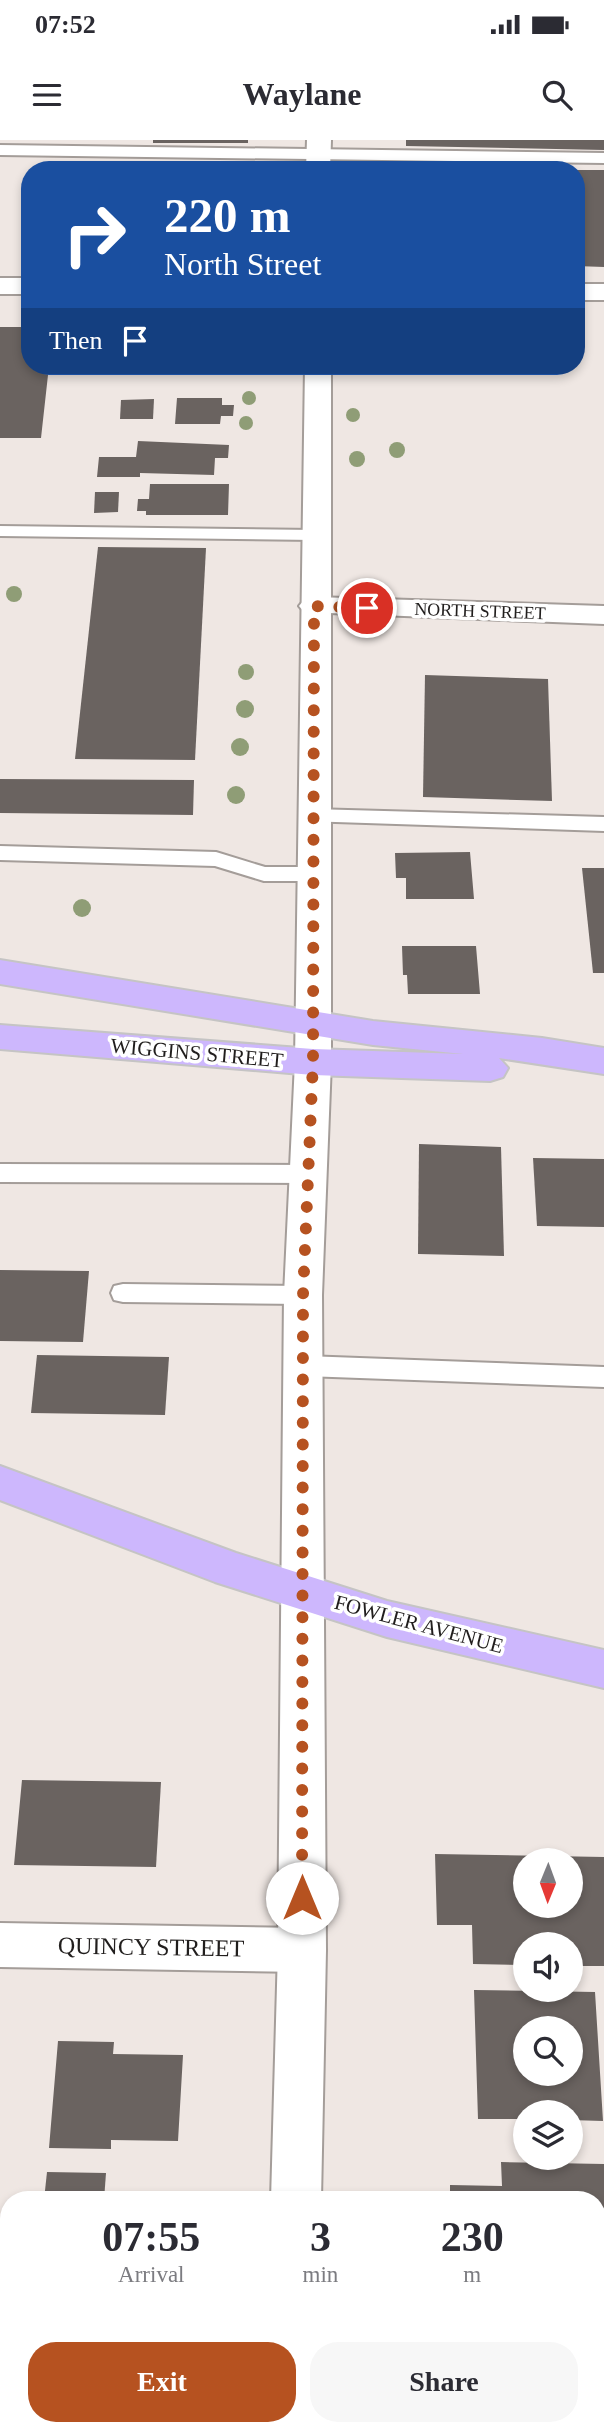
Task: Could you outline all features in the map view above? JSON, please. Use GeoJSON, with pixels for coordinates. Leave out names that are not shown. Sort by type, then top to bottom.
{"type":"FeatureCollection","features":[{"type":"Feature","properties":{"kind":"main road"},"geometry":{"type":"LineString","coordinates":[[0,972],[312,1043],[542,1050],[604,1061]]}},
{"type":"Feature","properties":{"kind":"main road","name":"WIGGINS STREET"},"geometry":{"type":"LineString","coordinates":[[0,1037],[312,1043],[604,1071]]}},
{"type":"Feature","properties":{"kind":"main road","name":"FOWLER AVENUE"},"geometry":{"type":"LineString","coordinates":[[0,1483],[230,1569],[387,1619],[604,1669]]}},
{"type":"Feature","properties":{"kind":"street"},"geometry":{"type":"LineString","coordinates":[[0,286],[21,286]]}},
{"type":"Feature","properties":{"kind":"street"},"geometry":{"type":"LineString","coordinates":[[585,292],[604,292]]}},
{"type":"Feature","properties":{"kind":"street"},"geometry":{"type":"LineString","coordinates":[[296,2191],[302,1950],[305,1366],[303,1295],[312,1043],[318,375]]}},
{"type":"Feature","properties":{"kind":"street","name":"NORTH STREET"},"geometry":{"type":"LineString","coordinates":[[314,606],[604,615]]}},
{"type":"Feature","properties":{"kind":"street","name":"QUINCY STREET"},"geometry":{"type":"LineString","coordinates":[[0,1945],[302,1950]]}},
{"type":"Feature","properties":{"kind":"lane"},"geometry":{"type":"LineString","coordinates":[[0,150],[604,158]]}},
{"type":"Feature","properties":{"kind":"lane"},"geometry":{"type":"LineString","coordinates":[[0,531],[315,535]]}},
{"type":"Feature","properties":{"kind":"lane"},"geometry":{"type":"LineString","coordinates":[[312,816],[604,824]]}},
{"type":"Feature","properties":{"kind":"lane"},"geometry":{"type":"LineString","coordinates":[[0,853],[216,859],[264,874],[312,874]]}},
{"type":"Feature","properties":{"kind":"lane"},"geometry":{"type":"LineString","coordinates":[[0,1173],[308,1174]]}},
{"type":"Feature","properties":{"kind":"lane"},"geometry":{"type":"LineString","coordinates":[[123,1293],[303,1295]]}},
{"type":"Feature","properties":{"kind":"lane"},"geometry":{"type":"LineString","coordinates":[[305,1366],[604,1377]]}},
{"type":"Feature","properties":{"kind":"building"},"geometry":{"type":"Polygon","coordinates":[[[153,140],[248,140],[248,143],[153,143],[153,140]]]}},
{"type":"Feature","properties":{"kind":"building"},"geometry":{"type":"Polygon","coordinates":[[[406,140],[604,140],[604,150],[406,146],[406,140]]]}},
{"type":"Feature","properties":{"kind":"building"},"geometry":{"type":"Polygon","coordinates":[[[585,170],[604,170],[604,267],[585,266],[585,170]]]}},
{"type":"Feature","properties":{"kind":"building"},"geometry":{"type":"Polygon","coordinates":[[[0,327],[21,327],[21,375],[48,375],[41,438],[0,438],[0,327]]]}},
{"type":"Feature","properties":{"kind":"building"},"geometry":{"type":"Polygon","coordinates":[[[177,398],[222,398],[222,405],[234,405],[233,416],[221,416],[220,424],[175,424],[177,398]]]}},
{"type":"Feature","properties":{"kind":"building"},"geometry":{"type":"Polygon","coordinates":[[[154,399],[153,419],[120,419],[121,400],[154,399]]]}},
{"type":"Feature","properties":{"kind":"building"},"geometry":{"type":"Polygon","coordinates":[[[138,441],[229,445],[228,458],[215,458],[214,475],[140,473],[140,477],[97,477],[99,457],[136,457],[138,441]]]}},
{"type":"Feature","properties":{"kind":"building"},"geometry":{"type":"Polygon","coordinates":[[[150,484],[229,484],[228,515],[146,515],[146,511],[137,511],[138,499],[149,499],[150,484]]]}},
{"type":"Feature","properties":{"kind":"building"},"geometry":{"type":"Polygon","coordinates":[[[95,492],[119,492],[118,512],[94,513],[95,492]]]}},
{"type":"Feature","properties":{"kind":"building"},"geometry":{"type":"Polygon","coordinates":[[[98,547],[206,548],[195,760],[75,759],[98,547]]]}},
{"type":"Feature","properties":{"kind":"building"},"geometry":{"type":"Polygon","coordinates":[[[425,675],[548,679],[552,801],[423,797],[425,675]]]}},
{"type":"Feature","properties":{"kind":"building"},"geometry":{"type":"Polygon","coordinates":[[[0,779],[194,780],[193,815],[0,813],[0,779]]]}},
{"type":"Feature","properties":{"kind":"building"},"geometry":{"type":"Polygon","coordinates":[[[470,852],[474,899],[406,899],[406,878],[396,878],[395,853],[470,852]]]}},
{"type":"Feature","properties":{"kind":"building"},"geometry":{"type":"Polygon","coordinates":[[[582,868],[604,868],[604,973],[593,973],[582,868]]]}},
{"type":"Feature","properties":{"kind":"building"},"geometry":{"type":"Polygon","coordinates":[[[402,946],[476,946],[480,994],[408,994],[407,975],[403,975],[402,946]]]}},
{"type":"Feature","properties":{"kind":"building"},"geometry":{"type":"Polygon","coordinates":[[[419,1144],[501,1147],[504,1256],[418,1254],[419,1144]]]}},
{"type":"Feature","properties":{"kind":"building"},"geometry":{"type":"Polygon","coordinates":[[[533,1158],[604,1159],[604,1227],[537,1226],[533,1158]]]}},
{"type":"Feature","properties":{"kind":"building"},"geometry":{"type":"Polygon","coordinates":[[[0,1270],[89,1271],[83,1342],[0,1341],[0,1270]]]}},
{"type":"Feature","properties":{"kind":"building"},"geometry":{"type":"Polygon","coordinates":[[[37,1355],[169,1357],[165,1415],[31,1413],[37,1355]]]}},
{"type":"Feature","properties":{"kind":"building"},"geometry":{"type":"Polygon","coordinates":[[[22,1780],[161,1782],[156,1867],[14,1865],[22,1780]]]}},
{"type":"Feature","properties":{"kind":"building"},"geometry":{"type":"Polygon","coordinates":[[[435,1854],[513,1855],[513,1918],[583,1918],[583,1857],[604,1857],[604,1966],[583,1966],[583,1932],[513,1932],[513,1965],[473,1964],[472,1925],[437,1925],[435,1854]]]}},
{"type":"Feature","properties":{"kind":"building"},"geometry":{"type":"Polygon","coordinates":[[[474,1990],[513,1991],[513,2002],[583,2002],[583,1992],[595,1992],[603,2121],[583,2120],[583,2100],[513,2100],[513,2119],[478,2119],[474,1990]]]}},
{"type":"Feature","properties":{"kind":"building"},"geometry":{"type":"Polygon","coordinates":[[[58,2041],[114,2042],[113,2054],[183,2055],[178,2141],[111,2140],[111,2149],[49,2148],[58,2041]]]}},
{"type":"Feature","properties":{"kind":"building"},"geometry":{"type":"Polygon","coordinates":[[[501,2162],[513,2162],[513,2170],[583,2170],[583,2164],[604,2164],[604,2191],[450,2191],[450,2185],[502,2186],[501,2162]]]}},
{"type":"Feature","properties":{"kind":"building"},"geometry":{"type":"Polygon","coordinates":[[[47,2172],[106,2173],[105,2191],[45,2191],[47,2172]]]}},
{"type":"Feature","properties":{"kind":"route"},"geometry":{"type":"LineString","coordinates":[[302,1898],[305,1366],[303,1295],[313,1062],[314,606],[367,608]]}}]}
